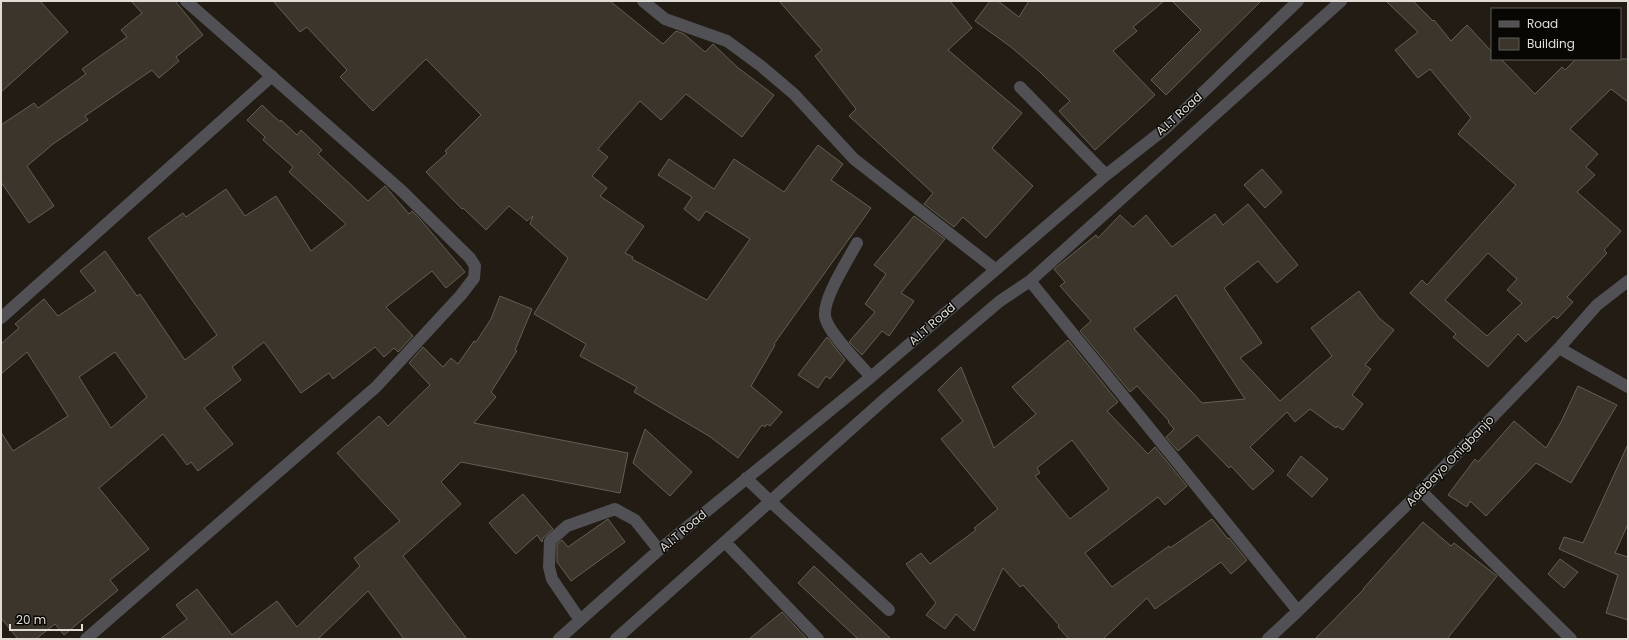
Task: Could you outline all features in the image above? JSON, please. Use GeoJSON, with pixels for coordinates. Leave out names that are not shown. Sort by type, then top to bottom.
{"type":"FeatureCollection","features":[{"type":"Feature","properties":{"kind":"street"},"geometry":{"type":"LineString","coordinates":[[86,639],[376,387],[474,278],[475,266],[470,258],[402,191],[186,1]]}},
{"type":"Feature","properties":{"kind":"street"},"geometry":{"type":"LineString","coordinates":[[643,1],[665,19],[727,41],[761,66],[794,94],[854,159],[995,269]]}},
{"type":"Feature","properties":{"kind":"street","name":"A.I.T Road"},"geometry":{"type":"LineString","coordinates":[[559,639],[659,550],[871,376],[1106,174],[1166,128],[1298,1]]}},
{"type":"Feature","properties":{"kind":"street","name":"A.I.T Road"},"geometry":{"type":"LineString","coordinates":[[616,639],[887,397],[1000,302],[1030,281],[1341,1]]}},
{"type":"Feature","properties":{"kind":"street"},"geometry":{"type":"LineString","coordinates":[[1,318],[272,76]]}},
{"type":"Feature","properties":{"kind":"street"},"geometry":{"type":"LineString","coordinates":[[1020,87],[1106,174]]}},
{"type":"Feature","properties":{"kind":"street"},"geometry":{"type":"LineString","coordinates":[[857,243],[826,300],[825,317],[835,336],[871,376]]}},
{"type":"Feature","properties":{"kind":"street"},"geometry":{"type":"LineString","coordinates":[[1030,281],[1298,612]]}},
{"type":"Feature","properties":{"kind":"street","name":"Adebayo Onigbanjo"},"geometry":{"type":"LineString","coordinates":[[1268,639],[1298,612],[1421,491],[1559,348],[1597,305],[1628,281]]}},
{"type":"Feature","properties":{"kind":"street"},"geometry":{"type":"LineString","coordinates":[[1559,348],[1628,387]]}},
{"type":"Feature","properties":{"kind":"street"},"geometry":{"type":"LineString","coordinates":[[746,478],[889,610]]}},
{"type":"Feature","properties":{"kind":"street"},"geometry":{"type":"LineString","coordinates":[[1421,491],[1571,639]]}},
{"type":"Feature","properties":{"kind":"street"},"geometry":{"type":"LineString","coordinates":[[580,620],[552,579],[549,567],[550,540],[567,526],[614,509],[634,520],[659,550]]}},
{"type":"Feature","properties":{"kind":"street"},"geometry":{"type":"LineString","coordinates":[[725,542],[818,639]]}},
{"type":"Feature","properties":{"kind":"building"},"geometry":{"type":"Polygon","coordinates":[[[1,1],[40,1],[68,32],[1,92],[1,1]]]}},
{"type":"Feature","properties":{"kind":"building"},"geometry":{"type":"Polygon","coordinates":[[[131,1],[175,1],[203,35],[176,57],[179,61],[159,78],[152,70],[85,116],[88,120],[53,144],[27,166],[54,206],[29,223],[1,182],[1,125],[34,103],[38,108],[86,74],[82,69],[127,37],[121,30],[142,13],[131,1]]]}},
{"type":"Feature","properties":{"kind":"building"},"geometry":{"type":"Polygon","coordinates":[[[273,1],[610,1],[663,44],[676,31],[684,34],[705,52],[713,44],[737,67],[774,95],[742,137],[686,94],[661,120],[640,101],[598,149],[608,157],[592,176],[607,188],[600,196],[644,226],[625,253],[633,257],[632,259],[707,300],[750,239],[706,211],[699,221],[684,209],[692,197],[658,175],[669,159],[714,189],[734,159],[784,192],[818,145],[843,164],[831,180],[871,208],[774,344],[775,345],[751,386],[782,412],[770,426],[767,424],[765,427],[762,425],[738,458],[709,436],[634,392],[637,387],[580,356],[586,344],[534,314],[568,258],[530,224],[533,216],[527,221],[509,206],[486,230],[463,208],[462,209],[426,172],[447,153],[445,151],[481,115],[426,59],[373,111],[340,77],[347,70],[307,27],[300,32],[273,1]]]}},
{"type":"Feature","properties":{"kind":"building"},"geometry":{"type":"Polygon","coordinates":[[[779,1],[950,1],[972,28],[948,50],[1022,113],[992,148],[1033,186],[986,238],[963,217],[954,227],[924,204],[933,193],[849,116],[856,109],[815,56],[822,50],[779,1]]]}},
{"type":"Feature","properties":{"kind":"building"},"geometry":{"type":"Polygon","coordinates":[[[990,1],[998,1],[1019,17],[1029,1],[1164,1],[1133,27],[1137,31],[1113,51],[1155,95],[1095,150],[1059,111],[1070,101],[1011,47],[975,21],[990,1]]]}},
{"type":"Feature","properties":{"kind":"building"},"geometry":{"type":"Polygon","coordinates":[[[1172,1],[1261,1],[1166,95],[1151,80],[1201,30],[1172,1]]]}},
{"type":"Feature","properties":{"kind":"building"},"geometry":{"type":"Polygon","coordinates":[[[1386,1],[1413,1],[1433,21],[1434,20],[1451,41],[1467,25],[1491,51],[1491,60],[1502,60],[1535,94],[1562,67],[1565,70],[1575,60],[1628,59],[1628,102],[1611,89],[1570,129],[1598,154],[1586,167],[1595,175],[1577,192],[1621,231],[1604,250],[1607,253],[1567,297],[1573,302],[1557,319],[1554,316],[1526,342],[1518,334],[1488,367],[1453,337],[1456,334],[1410,293],[1422,280],[1427,285],[1516,185],[1458,134],[1471,118],[1430,69],[1418,78],[1395,50],[1418,32],[1386,1]],[[1488,253],[1445,300],[1487,336],[1522,303],[1507,290],[1517,279],[1488,253]]]}},
{"type":"Feature","properties":{"kind":"building"},"geometry":{"type":"Polygon","coordinates":[[[262,105],[297,135],[301,130],[322,150],[318,154],[368,201],[385,186],[409,214],[412,211],[420,219],[465,272],[446,288],[432,271],[386,307],[413,336],[398,352],[394,348],[384,357],[375,347],[333,379],[329,373],[301,393],[264,342],[232,367],[241,380],[204,408],[233,444],[198,471],[191,462],[187,465],[163,434],[99,488],[149,549],[110,580],[118,590],[64,635],[55,624],[36,639],[18,639],[1,618],[1,432],[13,451],[68,416],[27,352],[1,374],[1,344],[19,328],[15,324],[44,299],[58,316],[96,291],[80,271],[105,251],[137,296],[140,294],[185,360],[217,335],[148,238],[183,213],[186,217],[226,189],[245,216],[276,196],[311,251],[346,224],[289,172],[293,167],[263,140],[265,137],[247,120],[262,105]],[[115,352],[79,377],[111,428],[147,397],[115,352]]]}},
{"type":"Feature","properties":{"kind":"building"},"geometry":{"type":"Polygon","coordinates":[[[1262,169],[1282,192],[1265,208],[1244,185],[1262,169]]]}},
{"type":"Feature","properties":{"kind":"building"},"geometry":{"type":"Polygon","coordinates":[[[1248,204],[1298,265],[1277,283],[1258,261],[1224,288],[1262,343],[1240,358],[1280,401],[1332,356],[1311,328],[1359,291],[1379,318],[1394,330],[1365,365],[1371,369],[1352,395],[1363,404],[1343,430],[1337,426],[1336,428],[1310,409],[1295,422],[1287,412],[1250,447],[1274,471],[1253,490],[1231,466],[1229,468],[1197,435],[1178,451],[1166,437],[1174,429],[1168,422],[1169,421],[1137,386],[1130,392],[1080,331],[1091,321],[1060,286],[1065,282],[1054,269],[1096,235],[1098,238],[1120,215],[1133,227],[1146,215],[1172,247],[1215,214],[1223,225],[1248,204]],[[1176,295],[1134,329],[1202,403],[1245,399],[1176,295]]]}},
{"type":"Feature","properties":{"kind":"building"},"geometry":{"type":"Polygon","coordinates":[[[914,216],[945,239],[901,293],[914,301],[889,336],[882,331],[862,355],[849,342],[875,312],[865,304],[886,274],[874,265],[914,216]]]}},
{"type":"Feature","properties":{"kind":"building"},"geometry":{"type":"Polygon","coordinates":[[[500,296],[532,309],[515,350],[517,351],[491,392],[496,397],[474,423],[628,453],[620,493],[461,462],[441,482],[461,504],[403,556],[467,639],[404,639],[368,591],[318,639],[160,639],[187,619],[176,605],[197,589],[232,635],[277,601],[297,627],[360,566],[354,558],[400,521],[337,453],[379,416],[388,426],[430,385],[409,363],[423,347],[443,367],[451,358],[458,364],[474,341],[476,342],[491,319],[500,296]]]}},
{"type":"Feature","properties":{"kind":"building"},"geometry":{"type":"Polygon","coordinates":[[[827,337],[845,360],[830,379],[826,376],[818,388],[798,375],[827,337]]]}},
{"type":"Feature","properties":{"kind":"building"},"geometry":{"type":"Polygon","coordinates":[[[1068,340],[1118,402],[1107,411],[1148,454],[1155,447],[1187,486],[1165,505],[1158,497],[1085,553],[1112,587],[1169,546],[1170,548],[1212,519],[1247,560],[1231,574],[1221,562],[1155,609],[1147,598],[1103,639],[1069,639],[1058,627],[1059,625],[1023,585],[1020,587],[1003,568],[974,631],[956,614],[945,629],[926,615],[936,603],[906,564],[921,553],[930,564],[976,530],[974,528],[998,509],[941,439],[963,421],[938,390],[961,367],[994,448],[1036,414],[1012,387],[1068,340]],[[1072,440],[1037,468],[1040,473],[1035,476],[1070,519],[1109,489],[1072,440]]]}},
{"type":"Feature","properties":{"kind":"building"},"geometry":{"type":"Polygon","coordinates":[[[1578,386],[1617,405],[1571,483],[1536,463],[1486,516],[1470,501],[1467,507],[1448,495],[1475,459],[1478,462],[1514,421],[1546,448],[1561,422],[1578,386]]]}},
{"type":"Feature","properties":{"kind":"building"},"geometry":{"type":"Polygon","coordinates":[[[645,429],[692,472],[670,496],[633,463],[645,429]]]}},
{"type":"Feature","properties":{"kind":"building"},"geometry":{"type":"Polygon","coordinates":[[[1628,444],[1628,524],[1615,553],[1628,557],[1628,620],[1606,613],[1618,575],[1559,549],[1564,537],[1583,543],[1628,444]]]}},
{"type":"Feature","properties":{"kind":"building"},"geometry":{"type":"Polygon","coordinates":[[[1301,456],[1328,479],[1312,497],[1287,475],[1301,456]]]}},
{"type":"Feature","properties":{"kind":"building"},"geometry":{"type":"Polygon","coordinates":[[[523,494],[553,529],[543,538],[542,542],[537,535],[516,554],[489,523],[523,494]]]}},
{"type":"Feature","properties":{"kind":"building"},"geometry":{"type":"Polygon","coordinates":[[[608,519],[625,542],[571,581],[557,562],[557,544],[562,540],[568,547],[608,519]]]}},
{"type":"Feature","properties":{"kind":"building"},"geometry":{"type":"Polygon","coordinates":[[[1423,522],[1451,546],[1454,543],[1497,576],[1447,639],[1315,639],[1364,589],[1423,522]]]}},
{"type":"Feature","properties":{"kind":"building"},"geometry":{"type":"Polygon","coordinates":[[[1560,559],[1578,572],[1564,588],[1548,574],[1560,559]]]}},
{"type":"Feature","properties":{"kind":"building"},"geometry":{"type":"Polygon","coordinates":[[[814,566],[891,639],[858,639],[798,583],[814,566]]]}},
{"type":"Feature","properties":{"kind":"building"},"geometry":{"type":"Polygon","coordinates":[[[782,612],[807,639],[749,639],[782,612]]]}}]}
